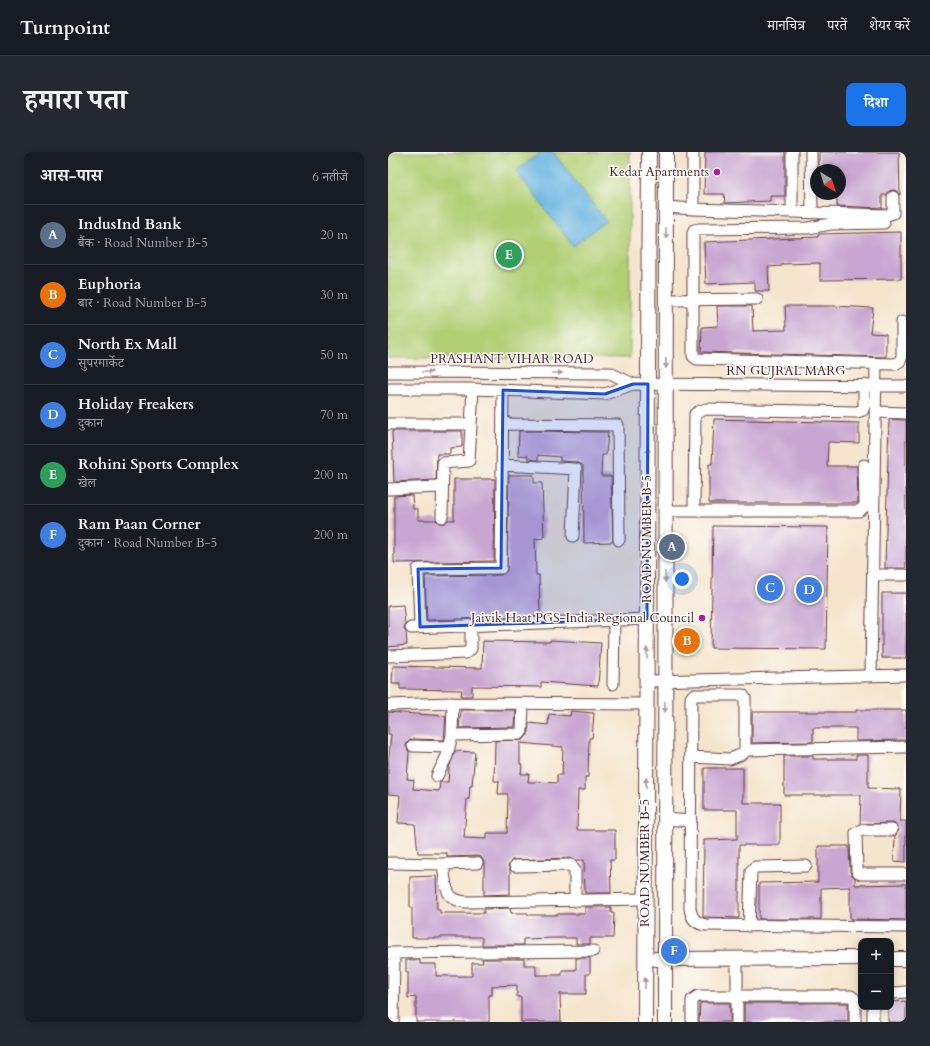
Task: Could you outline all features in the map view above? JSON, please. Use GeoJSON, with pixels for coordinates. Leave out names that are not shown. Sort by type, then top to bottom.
{"type":"FeatureCollection","features":[{"type":"Feature","properties":{"kind":"street","name":"ROAD NUMBER B-5"},"geometry":{"type":"LineString","coordinates":[[645,1022],[649,152]]}},
{"type":"Feature","properties":{"kind":"street"},"geometry":{"type":"LineString","coordinates":[[664,1022],[666,152]]}},
{"type":"Feature","properties":{"kind":"street"},"geometry":{"type":"LineString","coordinates":[[693,209],[694,152]]}},
{"type":"Feature","properties":{"kind":"street"},"geometry":{"type":"LineString","coordinates":[[792,152],[792,212]]}},
{"type":"Feature","properties":{"kind":"street"},"geometry":{"type":"LineString","coordinates":[[811,152],[812,212]]}},
{"type":"Feature","properties":{"kind":"street"},"geometry":{"type":"LineString","coordinates":[[666,207],[891,214],[893,211],[893,197]]}},
{"type":"Feature","properties":{"kind":"street"},"geometry":{"type":"LineString","coordinates":[[884,223],[831,224],[808,228],[696,230],[693,233],[693,356],[695,359],[895,364],[900,361],[902,356],[902,322]]}},
{"type":"Feature","properties":{"kind":"street"},"geometry":{"type":"LineString","coordinates":[[666,300],[757,299]]}},
{"type":"Feature","properties":{"kind":"street"},"geometry":{"type":"LineString","coordinates":[[871,675],[876,364]]}},
{"type":"Feature","properties":{"kind":"street","name":"PRASHANT VIHAR ROAD"},"geometry":{"type":"LineString","coordinates":[[388,372],[610,372],[633,384]]}},
{"type":"Feature","properties":{"kind":"street","name":"PRASHANT VIHAR ROAD"},"geometry":{"type":"LineString","coordinates":[[388,389],[473,389],[605,394],[633,384],[666,384]]}},
{"type":"Feature","properties":{"kind":"street","name":"RN GUJRAL MARG"},"geometry":{"type":"LineString","coordinates":[[666,384],[906,386]]}},
{"type":"Feature","properties":{"kind":"street"},"geometry":{"type":"LineString","coordinates":[[694,511],[695,414],[706,409],[857,412],[863,410],[864,385]]}},
{"type":"Feature","properties":{"kind":"street"},"geometry":{"type":"LineString","coordinates":[[442,517],[443,463],[469,461],[473,389]]}},
{"type":"Feature","properties":{"kind":"street"},"geometry":{"type":"LineString","coordinates":[[503,390],[501,568],[418,569],[415,627],[647,619]]}},
{"type":"Feature","properties":{"kind":"street"},"geometry":{"type":"LineString","coordinates":[[876,412],[906,413]]}},
{"type":"Feature","properties":{"kind":"street"},"geometry":{"type":"LineString","coordinates":[[388,424],[471,424]]}},
{"type":"Feature","properties":{"kind":"street"},"geometry":{"type":"LineString","coordinates":[[503,424],[618,425],[619,540]]}},
{"type":"Feature","properties":{"kind":"street"},"geometry":{"type":"LineString","coordinates":[[666,510],[859,511],[864,507],[865,503],[864,465]]}},
{"type":"Feature","properties":{"kind":"street"},"geometry":{"type":"LineString","coordinates":[[502,466],[576,469],[573,536]]}},
{"type":"Feature","properties":{"kind":"street"},"geometry":{"type":"LineString","coordinates":[[388,489],[442,487]]}},
{"type":"Feature","properties":{"kind":"street"},"geometry":{"type":"LineString","coordinates":[[873,575],[906,575]]}},
{"type":"Feature","properties":{"kind":"street"},"geometry":{"type":"LineString","coordinates":[[612,684],[614,621]]}},
{"type":"Feature","properties":{"kind":"street"},"geometry":{"type":"LineString","coordinates":[[388,656],[466,653],[471,649],[471,625]]}},
{"type":"Feature","properties":{"kind":"street"},"geometry":{"type":"LineString","coordinates":[[647,681],[906,675]]}},
{"type":"Feature","properties":{"kind":"street"},"geometry":{"type":"LineString","coordinates":[[746,750],[744,748],[745,696],[693,695],[690,698],[690,908],[692,917],[702,925],[906,927]]}},
{"type":"Feature","properties":{"kind":"street"},"geometry":{"type":"LineString","coordinates":[[388,705],[453,703],[646,704]]}},
{"type":"Feature","properties":{"kind":"street"},"geometry":{"type":"LineString","coordinates":[[437,776],[447,756],[452,735],[453,703]]}},
{"type":"Feature","properties":{"kind":"street"},"geometry":{"type":"LineString","coordinates":[[452,735],[520,734],[522,731],[523,704]]}},
{"type":"Feature","properties":{"kind":"street"},"geometry":{"type":"LineString","coordinates":[[413,746],[449,747]]}},
{"type":"Feature","properties":{"kind":"street"},"geometry":{"type":"LineString","coordinates":[[691,757],[730,759],[740,755],[746,750],[906,747]]}},
{"type":"Feature","properties":{"kind":"street"},"geometry":{"type":"LineString","coordinates":[[665,818],[691,821]]}},
{"type":"Feature","properties":{"kind":"street"},"geometry":{"type":"LineString","coordinates":[[892,830],[862,830],[856,833],[857,871],[861,874],[906,874]]}},
{"type":"Feature","properties":{"kind":"street"},"geometry":{"type":"LineString","coordinates":[[388,863],[477,863]]}},
{"type":"Feature","properties":{"kind":"street"},"geometry":{"type":"LineString","coordinates":[[443,864],[447,891],[450,897],[457,901],[645,899]]}},
{"type":"Feature","properties":{"kind":"street"},"geometry":{"type":"LineString","coordinates":[[515,866],[571,865],[574,870],[576,900]]}},
{"type":"Feature","properties":{"kind":"street"},"geometry":{"type":"LineString","coordinates":[[749,926],[751,871],[753,868],[806,866]]}},
{"type":"Feature","properties":{"kind":"street"},"geometry":{"type":"LineString","coordinates":[[393,1022],[391,953],[593,951]]}},
{"type":"Feature","properties":{"kind":"street"},"geometry":{"type":"LineString","coordinates":[[645,959],[858,958]]}},
{"type":"Feature","properties":{"kind":"street"},"geometry":{"type":"LineString","coordinates":[[894,958],[906,959]]}},
{"type":"Feature","properties":{"kind":"street"},"geometry":{"type":"LineString","coordinates":[[737,959],[737,1022]]}},
{"type":"Feature","properties":{"kind":"street"},"geometry":{"type":"LineString","coordinates":[[894,992],[906,992]]}},
{"type":"Feature","properties":{"kind":"street"},"geometry":{"type":"LineString","coordinates":[[692,1022],[692,1000],[695,997],[737,996],[851,996],[855,999],[855,1022]]}},
{"type":"Feature","properties":{"kind":"street"},"geometry":{"type":"LineString","coordinates":[[873,1010],[873,1022]]}},
{"type":"Feature","properties":{"kind":"highlighted area"},"geometry":{"type":"Polygon","coordinates":[[[633,384],[648,384],[647,619],[420,627],[418,569],[501,568],[503,390],[605,394],[633,384]]]}},
{"type":"Feature","properties":{"kind":"green space"},"geometry":{"type":"Polygon","coordinates":[[[388,152],[630,152],[630,358],[388,358],[388,152]]]}},
{"type":"Feature","properties":{"kind":"water"},"geometry":{"type":"Polygon","coordinates":[[[541,152],[553,152],[606,221],[573,246],[516,171],[541,152]]]}},
{"type":"Feature","properties":{"kind":"building","name":"Kedar Apartments"},"geometry":{"type":"Polygon","coordinates":[[[705,152],[785,152],[785,196],[770,196],[770,201],[725,203],[724,194],[704,194],[705,152]]]}},
{"type":"Feature","properties":{"kind":"building"},"geometry":{"type":"Polygon","coordinates":[[[819,152],[899,152],[900,195],[897,191],[893,190],[889,191],[886,195],[882,195],[882,208],[837,206],[837,200],[846,200],[846,164],[819,164],[819,152]]]}},
{"type":"Feature","properties":{"kind":"building"},"geometry":{"type":"Polygon","coordinates":[[[901,232],[901,279],[820,280],[820,263],[782,264],[782,266],[768,267],[769,291],[755,291],[755,282],[706,284],[704,242],[818,237],[818,234],[901,232]]]}},
{"type":"Feature","properties":{"kind":"building"},"geometry":{"type":"Polygon","coordinates":[[[717,306],[752,306],[753,331],[786,330],[785,306],[873,308],[870,333],[886,334],[886,357],[701,352],[702,327],[718,326],[717,306]]]}},
{"type":"Feature","properties":{"kind":"building"},"geometry":{"type":"Polygon","coordinates":[[[714,419],[859,423],[859,443],[828,442],[827,466],[857,466],[858,503],[709,503],[709,464],[712,464],[714,419]]]}},
{"type":"Feature","properties":{"kind":"building"},"geometry":{"type":"Polygon","coordinates":[[[889,419],[906,420],[906,568],[885,568],[889,419]]]}},
{"type":"Feature","properties":{"kind":"building"},"geometry":{"type":"Polygon","coordinates":[[[392,431],[462,431],[462,447],[450,448],[450,454],[437,454],[436,480],[394,482],[392,431]]]}},
{"type":"Feature","properties":{"kind":"building"},"geometry":{"type":"Polygon","coordinates":[[[519,431],[608,432],[606,455],[602,455],[601,476],[611,476],[613,542],[584,543],[583,465],[576,462],[560,461],[560,457],[538,455],[538,460],[528,459],[528,456],[518,455],[519,431]]]}},
{"type":"Feature","properties":{"kind":"building"},"geometry":{"type":"Polygon","coordinates":[[[509,475],[534,475],[534,483],[542,483],[544,538],[535,539],[536,575],[539,575],[540,616],[427,620],[425,576],[501,575],[507,571],[509,475]]]}},
{"type":"Feature","properties":{"kind":"building"},"geometry":{"type":"Polygon","coordinates":[[[454,479],[495,479],[494,561],[394,563],[394,496],[412,495],[413,509],[418,509],[418,520],[436,520],[439,523],[445,523],[448,520],[454,520],[454,479]]]}},
{"type":"Feature","properties":{"kind":"building"},"geometry":{"type":"Polygon","coordinates":[[[713,526],[828,527],[826,649],[711,648],[713,526]]]}},
{"type":"Feature","properties":{"kind":"building"},"geometry":{"type":"Polygon","coordinates":[[[882,593],[906,593],[906,658],[882,658],[882,593]]]}},
{"type":"Feature","properties":{"kind":"building"},"geometry":{"type":"Polygon","coordinates":[[[403,605],[405,624],[404,629],[406,632],[407,645],[388,647],[388,606],[403,605]]]}},
{"type":"Feature","properties":{"kind":"building"},"geometry":{"type":"Polygon","coordinates":[[[550,640],[601,643],[598,686],[541,682],[541,687],[472,686],[472,696],[461,696],[462,690],[400,689],[400,684],[392,684],[393,666],[482,668],[483,641],[550,642],[550,640]]]}},
{"type":"Feature","properties":{"kind":"building"},"geometry":{"type":"Polygon","coordinates":[[[461,710],[516,710],[515,727],[459,728],[461,710]]]}},
{"type":"Feature","properties":{"kind":"building"},"geometry":{"type":"Polygon","coordinates":[[[856,710],[906,710],[906,740],[856,741],[856,728],[813,728],[813,742],[752,743],[752,712],[856,712],[856,710]]]}},
{"type":"Feature","properties":{"kind":"building"},"geometry":{"type":"Polygon","coordinates":[[[571,711],[594,713],[592,738],[589,738],[588,777],[585,777],[585,790],[578,790],[577,830],[615,830],[615,860],[610,860],[611,893],[585,893],[584,860],[575,860],[571,858],[512,860],[508,866],[510,870],[510,894],[484,895],[484,862],[481,857],[447,857],[447,853],[418,853],[415,824],[398,823],[400,795],[388,794],[388,768],[391,734],[388,734],[388,712],[446,716],[444,740],[413,739],[407,743],[406,746],[409,752],[407,779],[414,780],[413,789],[439,791],[440,782],[448,782],[449,768],[455,751],[475,752],[472,786],[470,786],[469,799],[467,799],[464,838],[487,839],[487,833],[507,833],[508,794],[498,794],[499,781],[494,781],[495,741],[523,740],[528,735],[529,723],[548,725],[549,714],[570,716],[571,711]],[[520,743],[520,764],[522,764],[521,774],[529,774],[528,782],[557,783],[557,775],[562,775],[563,747],[520,743]]]}},
{"type":"Feature","properties":{"kind":"building"},"geometry":{"type":"Polygon","coordinates":[[[856,755],[868,755],[868,788],[901,789],[900,821],[906,821],[906,862],[894,861],[895,836],[899,830],[896,824],[860,824],[861,795],[784,795],[784,756],[813,756],[813,759],[856,759],[856,755]]]}},
{"type":"Feature","properties":{"kind":"building"},"geometry":{"type":"Polygon","coordinates":[[[704,768],[743,768],[743,803],[780,803],[780,845],[739,845],[739,918],[703,917],[704,840],[737,839],[737,810],[704,810],[704,768]]]}},
{"type":"Feature","properties":{"kind":"building"},"geometry":{"type":"Polygon","coordinates":[[[818,846],[849,846],[850,871],[855,878],[855,885],[906,884],[906,920],[850,919],[850,887],[821,888],[821,919],[759,919],[759,883],[818,882],[818,846]]]}},
{"type":"Feature","properties":{"kind":"building"},"geometry":{"type":"Polygon","coordinates":[[[436,876],[437,910],[440,910],[440,913],[484,913],[484,909],[510,908],[511,913],[528,913],[528,915],[558,915],[585,914],[585,907],[611,907],[611,913],[614,913],[613,938],[590,938],[590,944],[576,944],[576,938],[555,938],[523,939],[523,945],[482,945],[482,938],[480,937],[412,938],[410,877],[436,876]]]}},
{"type":"Feature","properties":{"kind":"building"},"geometry":{"type":"Polygon","coordinates":[[[576,958],[590,958],[590,974],[586,974],[586,994],[560,994],[561,1022],[521,1022],[521,997],[517,997],[517,985],[492,986],[492,995],[489,995],[489,1022],[416,1022],[416,997],[408,998],[408,972],[406,972],[406,960],[420,960],[420,964],[436,964],[436,976],[472,976],[472,963],[483,963],[482,959],[524,959],[524,965],[536,965],[536,975],[562,975],[562,970],[576,970],[576,958]]]}},
{"type":"Feature","properties":{"kind":"building"},"geometry":{"type":"Polygon","coordinates":[[[906,1001],[906,1022],[888,1022],[888,1010],[894,1010],[894,1002],[906,1001]]]}},
{"type":"Feature","properties":{"kind":"building"},"geometry":{"type":"Polygon","coordinates":[[[700,1003],[730,1003],[730,1022],[699,1022],[700,1003]]]}},
{"type":"Feature","properties":{"kind":"building"},"geometry":{"type":"Polygon","coordinates":[[[744,1003],[848,1003],[848,1022],[744,1022],[744,1003]]]}},
{"type":"Feature","properties":{"kind":"place","name":"Kedar Apartments"},"geometry":{"type":"Point","coordinates":[717,172]}},
{"type":"Feature","properties":{"kind":"place","name":"Rohini Sports Complex"},"geometry":{"type":"Point","coordinates":[509,255]}},
{"type":"Feature","properties":{"kind":"place","name":"IndusInd Bank"},"geometry":{"type":"Point","coordinates":[672,547]}},
{"type":"Feature","properties":{"kind":"place","name":"North Ex Mall"},"geometry":{"type":"Point","coordinates":[770,588]}},
{"type":"Feature","properties":{"kind":"place","name":"Holiday Freakers"},"geometry":{"type":"Point","coordinates":[809,590]}},
{"type":"Feature","properties":{"kind":"place","name":"Jaivik Haat PGS-India Regional Council"},"geometry":{"type":"Point","coordinates":[702,618]}},
{"type":"Feature","properties":{"kind":"place","name":"Euphoria"},"geometry":{"type":"Point","coordinates":[687,641]}},
{"type":"Feature","properties":{"kind":"place","name":"Ram Paan Corner"},"geometry":{"type":"Point","coordinates":[674,951]}}]}
